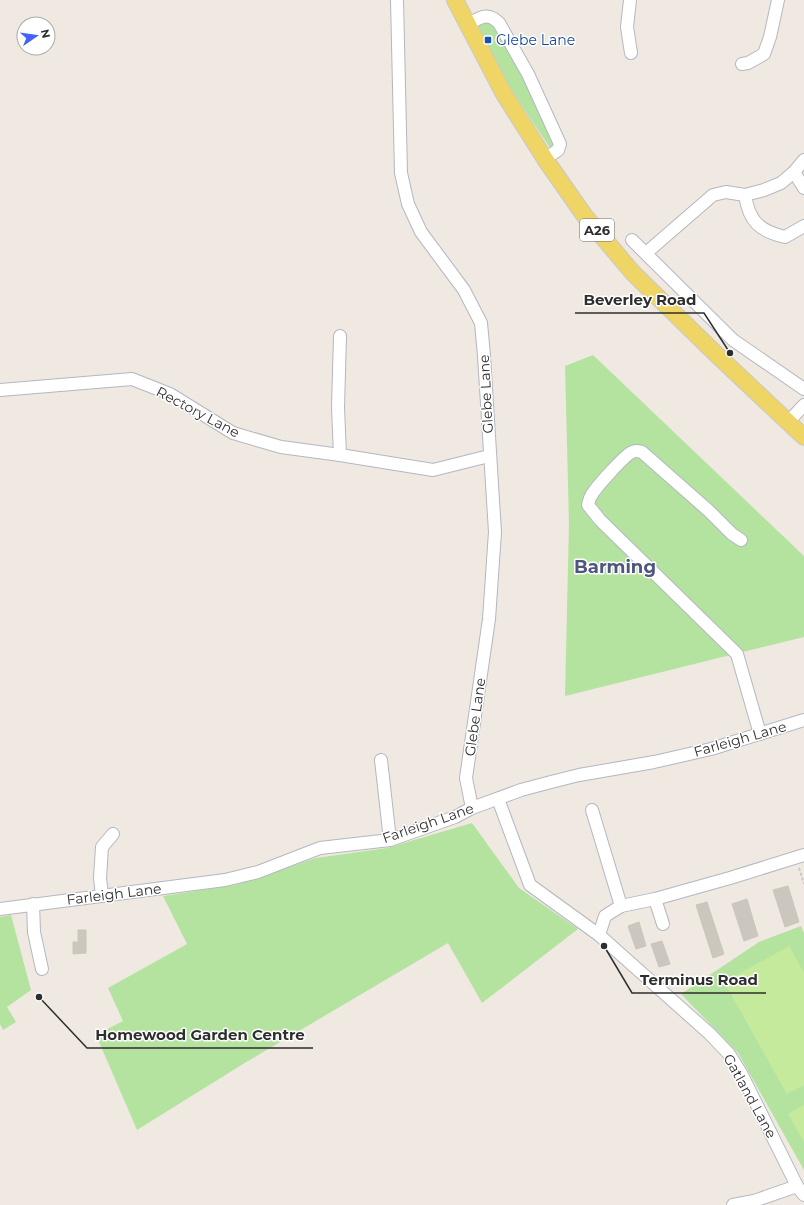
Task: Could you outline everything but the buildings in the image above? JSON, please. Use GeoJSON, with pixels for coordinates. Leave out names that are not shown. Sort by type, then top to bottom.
{"type":"FeatureCollection","features":[{"type":"Feature","properties":{"kind":"main road","name":"A26"},"geometry":{"type":"LineString","coordinates":[[455,0],[504,94],[545,159],[584,215],[633,273],[804,437]]}},
{"type":"Feature","properties":{"kind":"street","name":"Glebe Lane"},"geometry":{"type":"LineString","coordinates":[[397,0],[401,173],[408,204],[421,232],[464,290],[481,323],[495,532],[489,619],[466,778],[472,808]]}},
{"type":"Feature","properties":{"kind":"street"},"geometry":{"type":"LineString","coordinates":[[630,0],[627,27],[631,53]]}},
{"type":"Feature","properties":{"kind":"street"},"geometry":{"type":"LineString","coordinates":[[742,64],[748,63],[764,54],[770,37],[778,0]]}},
{"type":"Feature","properties":{"kind":"street"},"geometry":{"type":"LineString","coordinates":[[467,25],[489,16],[494,17],[499,22],[528,74],[560,144],[558,150],[545,159]]}},
{"type":"Feature","properties":{"kind":"street"},"geometry":{"type":"LineString","coordinates":[[646,253],[713,195],[726,192],[745,194],[764,190],[781,183],[794,172],[804,160]]}},
{"type":"Feature","properties":{"kind":"street"},"geometry":{"type":"LineString","coordinates":[[794,172],[804,188]]}},
{"type":"Feature","properties":{"kind":"street"},"geometry":{"type":"LineString","coordinates":[[745,194],[747,210],[759,226],[772,234],[785,237],[804,226]]}},
{"type":"Feature","properties":{"kind":"street"},"geometry":{"type":"LineString","coordinates":[[632,240],[733,340],[804,389]]}},
{"type":"Feature","properties":{"kind":"street"},"geometry":{"type":"LineString","coordinates":[[340,336],[338,407],[340,455]]}},
{"type":"Feature","properties":{"kind":"street","name":"Rectory Lane"},"geometry":{"type":"LineString","coordinates":[[0,390],[132,379],[170,394],[233,433],[281,447],[432,470],[490,456]]}},
{"type":"Feature","properties":{"kind":"street"},"geometry":{"type":"LineString","coordinates":[[789,421],[804,405]]}},
{"type":"Feature","properties":{"kind":"street"},"geometry":{"type":"LineString","coordinates":[[741,540],[732,534],[709,511],[642,452],[632,452],[626,457],[598,487],[588,505],[600,520],[737,654],[760,734]]}},
{"type":"Feature","properties":{"kind":"street","name":"Farleigh Lane"},"geometry":{"type":"LineString","coordinates":[[0,909],[225,880],[258,872],[320,848],[390,840],[455,817],[472,808],[498,798],[536,786],[579,775],[654,762],[711,749],[804,720]]}},
{"type":"Feature","properties":{"kind":"street"},"geometry":{"type":"LineString","coordinates":[[381,760],[390,840]]}},
{"type":"Feature","properties":{"kind":"street","name":"Gatland Lane"},"geometry":{"type":"LineString","coordinates":[[498,798],[530,885],[599,935],[710,1034],[729,1054],[742,1075],[801,1190]]}},
{"type":"Feature","properties":{"kind":"street"},"geometry":{"type":"LineString","coordinates":[[592,810],[621,906]]}},
{"type":"Feature","properties":{"kind":"street"},"geometry":{"type":"LineString","coordinates":[[102,896],[100,878],[102,847],[113,834]]}},
{"type":"Feature","properties":{"kind":"street"},"geometry":{"type":"LineString","coordinates":[[599,935],[605,916],[621,906],[655,899],[800,856]]}},
{"type":"Feature","properties":{"kind":"street"},"geometry":{"type":"LineString","coordinates":[[655,899],[662,924]]}},
{"type":"Feature","properties":{"kind":"street"},"geometry":{"type":"LineString","coordinates":[[33,904],[34,932],[42,969]]}},
{"type":"Feature","properties":{"kind":"street"},"geometry":{"type":"LineString","coordinates":[[733,1205],[753,1203],[801,1190]]}},
{"type":"Feature","properties":{"kind":"path"},"geometry":{"type":"LineString","coordinates":[[800,856],[804,884]]}},
{"type":"Feature","properties":{"kind":"green space"},"geometry":{"type":"Polygon","coordinates":[[[486,20],[498,27],[555,141],[552,149],[511,89],[479,28],[479,25],[486,20]]]}},
{"type":"Feature","properties":{"kind":"green space"},"geometry":{"type":"Polygon","coordinates":[[[593,355],[804,556],[804,637],[565,696],[569,523],[565,366],[593,355]]]}},
{"type":"Feature","properties":{"kind":"green space"},"geometry":{"type":"Polygon","coordinates":[[[472,823],[519,888],[578,929],[482,1003],[448,943],[243,1064],[137,1130],[96,1035],[123,1021],[108,988],[187,944],[163,896],[235,885],[316,858],[387,848],[472,823]]]}},
{"type":"Feature","properties":{"kind":"green space"},"geometry":{"type":"Polygon","coordinates":[[[11,915],[31,990],[7,1007],[16,1022],[3,1030],[0,1024],[0,917],[11,915]]]}},
{"type":"Feature","properties":{"kind":"green space"},"geometry":{"type":"Polygon","coordinates":[[[801,926],[804,933],[804,1170],[738,1053],[681,994],[759,942],[801,926]]]}},
{"type":"Feature","properties":{"kind":"green space"},"geometry":{"type":"Polygon","coordinates":[[[789,946],[804,973],[804,1085],[787,1094],[724,982],[789,946]]]}},
{"type":"Feature","properties":{"kind":"green space"},"geometry":{"type":"Polygon","coordinates":[[[804,1105],[804,1142],[788,1114],[804,1105]]]}},
{"type":"Feature","properties":{"kind":"place","name":"Glebe Lane"},"geometry":{"type":"Point","coordinates":[488,40]}},
{"type":"Feature","properties":{"kind":"place","name":"Beverley Road"},"geometry":{"type":"Point","coordinates":[730,353]}},
{"type":"Feature","properties":{"kind":"place","name":"Terminus Road"},"geometry":{"type":"Point","coordinates":[604,946]}},
{"type":"Feature","properties":{"kind":"place","name":"Homewood Garden Centre"},"geometry":{"type":"Point","coordinates":[39,997]}},
{"type":"Feature","properties":{"kind":"district","name":"Barming"},"geometry":{"type":"Point","coordinates":[615,567]}}]}
